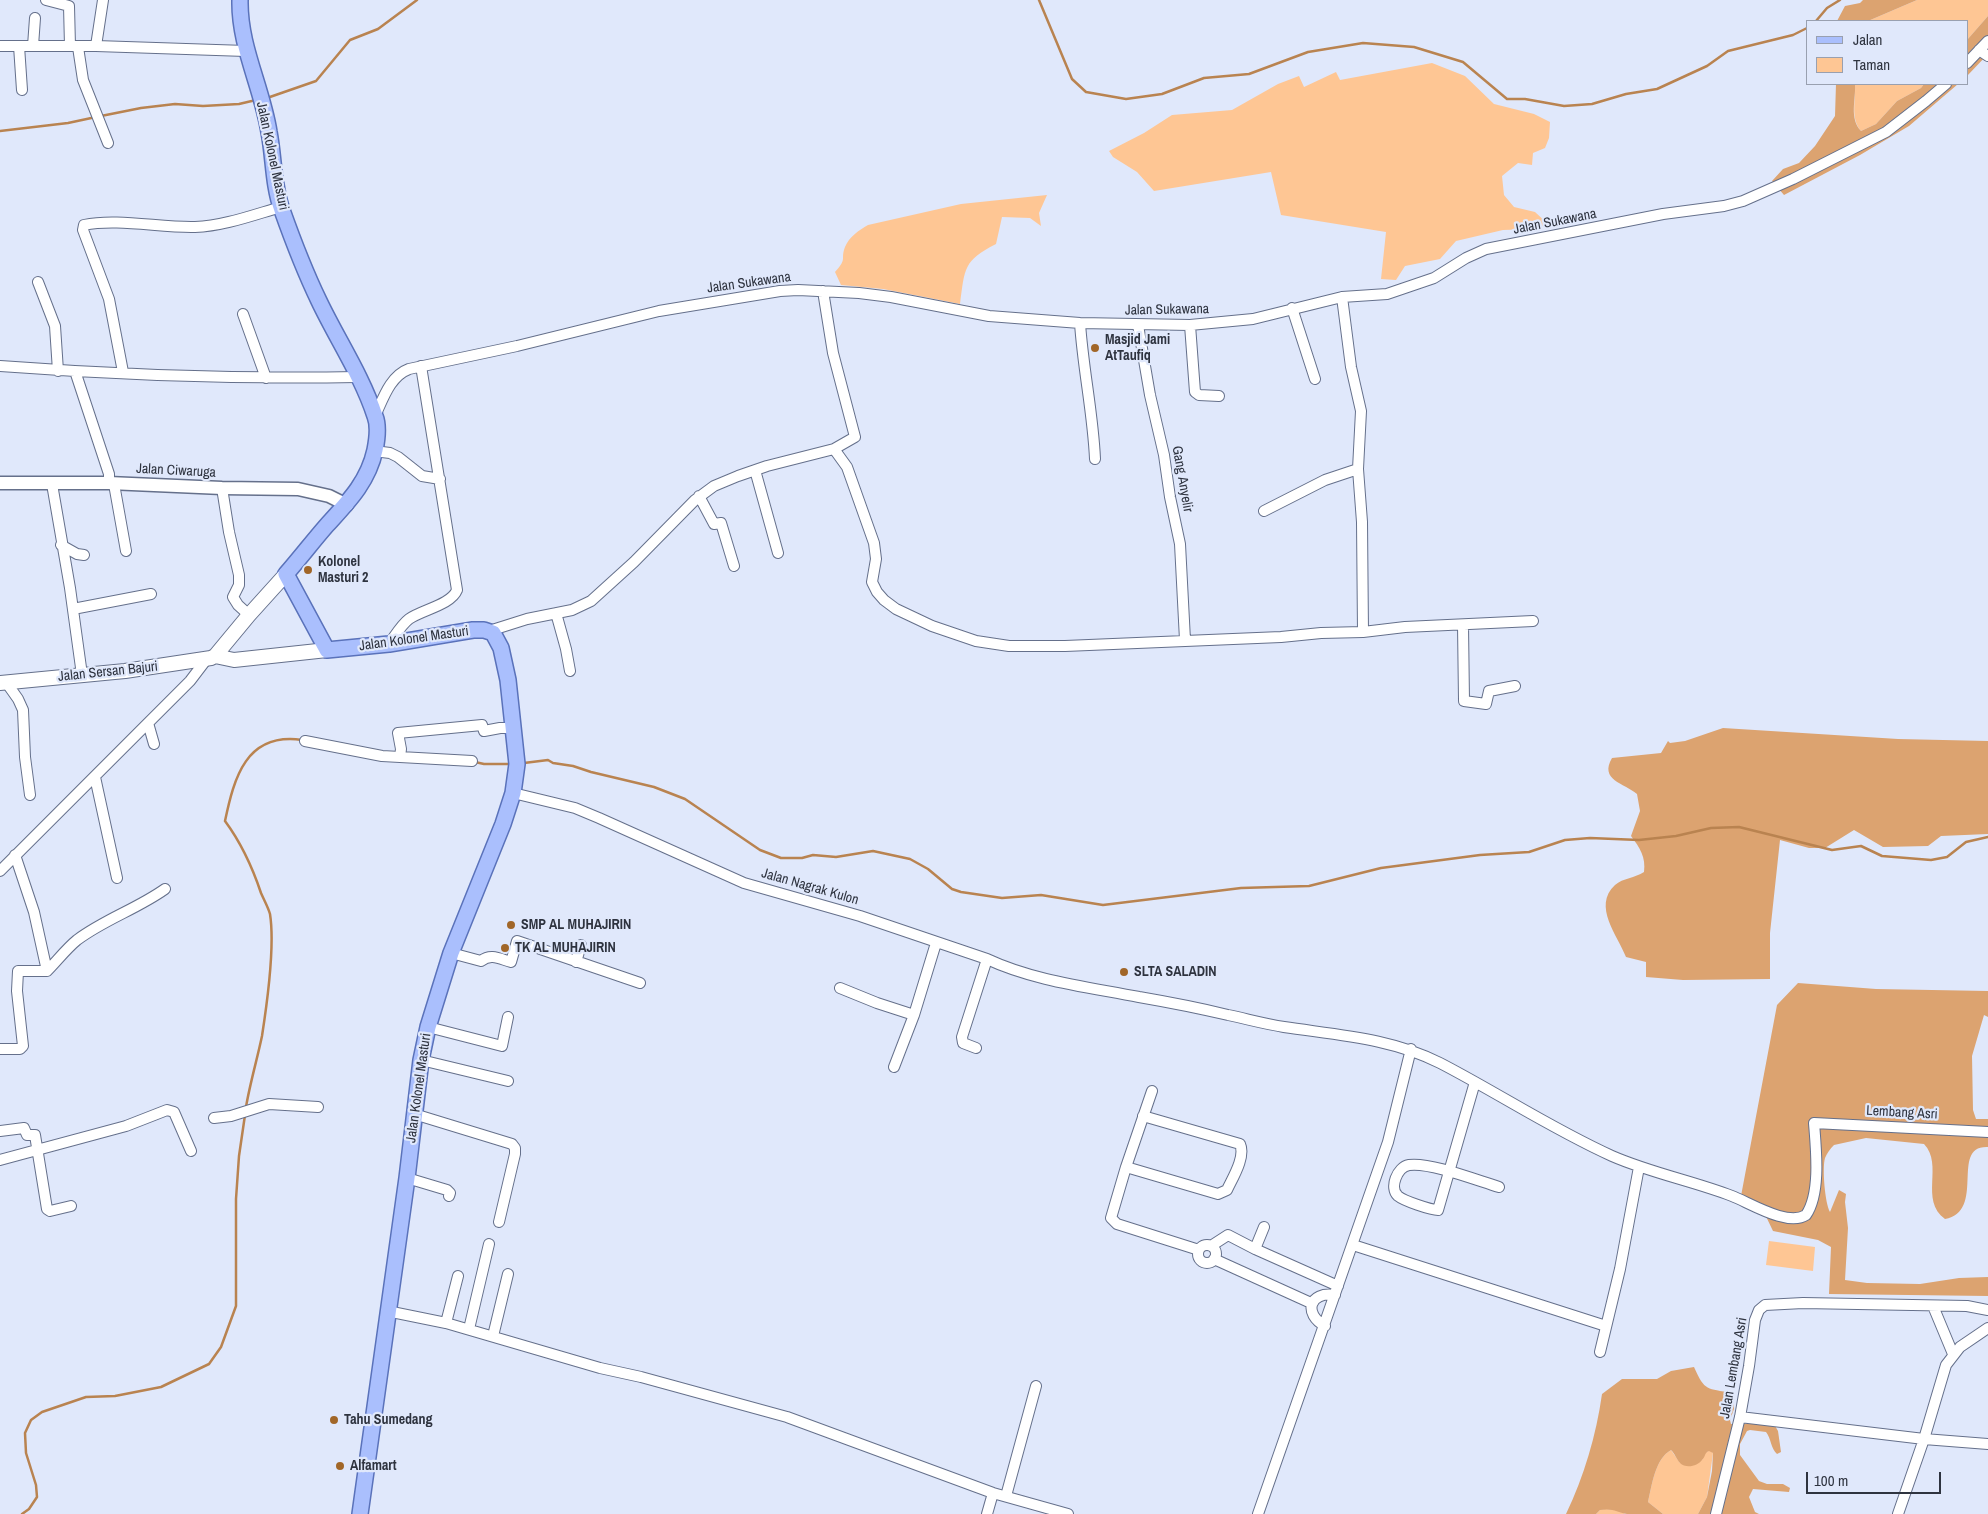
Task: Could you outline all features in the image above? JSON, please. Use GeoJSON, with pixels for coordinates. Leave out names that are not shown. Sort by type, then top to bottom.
{"type":"FeatureCollection","features":[{"type":"Feature","properties":{"kind":"main road","name":"Jalan Kolonel Masturi"},"geometry":{"type":"LineString","coordinates":[[240,0],[240,17],[246,51],[269,131],[274,175],[281,207],[319,300],[357,377],[377,424],[374,451],[365,480],[347,505],[329,523],[286,574]]}},
{"type":"Feature","properties":{"kind":"main road"},"geometry":{"type":"LineString","coordinates":[[210,658],[286,574],[327,650]]}},
{"type":"Feature","properties":{"kind":"main road","name":"Jalan Kolonel Masturi"},"geometry":{"type":"LineString","coordinates":[[327,650],[389,644],[473,630],[489,631],[496,636],[501,648],[508,680],[517,764],[513,793],[495,847],[451,953],[428,1027],[421,1060],[407,1178],[360,1514]]}},
{"type":"Feature","properties":{"kind":"main road","name":"Jalan Sersan Bajuri"},"geometry":{"type":"LineString","coordinates":[[3,682],[82,675],[210,658],[234,660],[327,650]]}},
{"type":"Feature","properties":{"kind":"street"},"geometry":{"type":"LineString","coordinates":[[46,0],[69,6],[74,46],[83,80],[108,143]]}},
{"type":"Feature","properties":{"kind":"street"},"geometry":{"type":"LineString","coordinates":[[96,46],[103,0]]}},
{"type":"Feature","properties":{"kind":"street"},"geometry":{"type":"LineString","coordinates":[[33,46],[35,18]]}},
{"type":"Feature","properties":{"kind":"street"},"geometry":{"type":"LineString","coordinates":[[1968,61],[1984,53],[1988,41]]}},
{"type":"Feature","properties":{"kind":"street"},"geometry":{"type":"LineString","coordinates":[[0,46],[96,46],[246,51]]}},
{"type":"Feature","properties":{"kind":"street"},"geometry":{"type":"LineString","coordinates":[[19,46],[22,90]]}},
{"type":"Feature","properties":{"kind":"street","name":"Jalan Sukawana"},"geometry":{"type":"LineString","coordinates":[[375,416],[397,376],[405,370],[517,346],[659,311],[765,292],[789,290],[823,291],[891,297],[989,316],[1080,323],[1190,325],[1252,319],[1292,308],[1342,298],[1371,296],[1399,291],[1434,278],[1466,258],[1486,249],[1663,214],[1724,206],[1743,201],[1793,179],[1886,132],[1945,85]]}},
{"type":"Feature","properties":{"kind":"street"},"geometry":{"type":"LineString","coordinates":[[123,372],[109,299],[83,230],[84,225],[104,223],[203,227],[281,207]]}},
{"type":"Feature","properties":{"kind":"street"},"geometry":{"type":"LineString","coordinates":[[38,282],[55,326],[58,370]]}},
{"type":"Feature","properties":{"kind":"street"},"geometry":{"type":"LineString","coordinates":[[489,631],[507,624],[572,610],[591,601],[623,572],[699,496],[714,486],[755,470],[834,449],[855,436],[833,353],[823,291]]}},
{"type":"Feature","properties":{"kind":"street"},"geometry":{"type":"LineString","coordinates":[[1342,298],[1351,367],[1362,411],[1358,469],[1362,522],[1363,632]]}},
{"type":"Feature","properties":{"kind":"street"},"geometry":{"type":"LineString","coordinates":[[1292,308],[1315,379]]}},
{"type":"Feature","properties":{"kind":"street"},"geometry":{"type":"LineString","coordinates":[[243,314],[266,378]]}},
{"type":"Feature","properties":{"kind":"street"},"geometry":{"type":"LineString","coordinates":[[1080,323],[1093,426],[1095,459]]}},
{"type":"Feature","properties":{"kind":"street","name":"Gang Anyelir"},"geometry":{"type":"LineString","coordinates":[[1138,325],[1180,544],[1184,640]]}},
{"type":"Feature","properties":{"kind":"street"},"geometry":{"type":"LineString","coordinates":[[1190,325],[1195,392],[1199,395],[1219,396]]}},
{"type":"Feature","properties":{"kind":"street"},"geometry":{"type":"LineString","coordinates":[[0,366],[75,371],[266,378],[357,377]]}},
{"type":"Feature","properties":{"kind":"street"},"geometry":{"type":"LineString","coordinates":[[389,644],[410,618],[431,609],[457,592],[421,366]]}},
{"type":"Feature","properties":{"kind":"street"},"geometry":{"type":"LineString","coordinates":[[75,371],[112,483],[126,552]]}},
{"type":"Feature","properties":{"kind":"street"},"geometry":{"type":"LineString","coordinates":[[834,449],[847,467],[876,548],[873,574],[874,587],[881,597],[896,608],[932,626],[965,638],[990,644],[1065,646],[1363,632],[1405,627],[1533,622]]}},
{"type":"Feature","properties":{"kind":"street"},"geometry":{"type":"LineString","coordinates":[[374,451],[390,453],[422,476],[440,479]]}},
{"type":"Feature","properties":{"kind":"street"},"geometry":{"type":"LineString","coordinates":[[1264,511],[1325,480],[1358,469]]}},
{"type":"Feature","properties":{"kind":"street"},"geometry":{"type":"LineString","coordinates":[[755,470],[778,553]]}},
{"type":"Feature","properties":{"kind":"street","name":"Jalan Ciwaruga"},"geometry":{"type":"LineString","coordinates":[[0,483],[112,483],[298,489],[329,496],[347,505]]}},
{"type":"Feature","properties":{"kind":"street"},"geometry":{"type":"LineString","coordinates":[[52,484],[82,675]]}},
{"type":"Feature","properties":{"kind":"street"},"geometry":{"type":"LineString","coordinates":[[222,488],[229,532],[239,575],[239,585],[233,597],[238,605],[249,615]]}},
{"type":"Feature","properties":{"kind":"street"},"geometry":{"type":"LineString","coordinates":[[699,496],[714,524],[721,523],[734,566]]}},
{"type":"Feature","properties":{"kind":"street"},"geometry":{"type":"LineString","coordinates":[[61,545],[77,554],[84,555]]}},
{"type":"Feature","properties":{"kind":"street"},"geometry":{"type":"LineString","coordinates":[[73,609],[151,594]]}},
{"type":"Feature","properties":{"kind":"street"},"geometry":{"type":"LineString","coordinates":[[556,613],[570,672]]}},
{"type":"Feature","properties":{"kind":"street"},"geometry":{"type":"LineString","coordinates":[[1463,625],[1464,701],[1486,704],[1489,691],[1515,686]]}},
{"type":"Feature","properties":{"kind":"street"},"geometry":{"type":"LineString","coordinates":[[0,871],[190,681],[210,658]]}},
{"type":"Feature","properties":{"kind":"street"},"geometry":{"type":"LineString","coordinates":[[3,682],[18,699],[24,710],[30,795]]}},
{"type":"Feature","properties":{"kind":"street"},"geometry":{"type":"LineString","coordinates":[[148,723],[154,744]]}},
{"type":"Feature","properties":{"kind":"street"},"geometry":{"type":"LineString","coordinates":[[400,756],[398,733],[482,725],[484,731],[514,728]]}},
{"type":"Feature","properties":{"kind":"street"},"geometry":{"type":"LineString","coordinates":[[305,741],[382,756],[472,761]]}},
{"type":"Feature","properties":{"kind":"street"},"geometry":{"type":"LineString","coordinates":[[95,777],[117,878]]}},
{"type":"Feature","properties":{"kind":"street","name":"Jalan Nagrak Kulon"},"geometry":{"type":"LineString","coordinates":[[513,793],[575,808],[744,883],[860,916],[987,959],[1001,966],[1048,979],[1105,991],[1281,1026],[1372,1040],[1411,1049],[1475,1082],[1580,1141],[1640,1167],[1732,1196],[1775,1214],[1791,1218],[1802,1217],[1808,1212],[1814,1193],[1814,1123]]}},
{"type":"Feature","properties":{"kind":"street"},"geometry":{"type":"LineString","coordinates":[[15,855],[34,912],[47,971]]}},
{"type":"Feature","properties":{"kind":"street"},"geometry":{"type":"LineString","coordinates":[[0,1049],[20,1048],[23,1046],[17,991],[18,971],[47,971],[76,941],[110,919],[149,901],[165,890]]}},
{"type":"Feature","properties":{"kind":"street"},"geometry":{"type":"LineString","coordinates":[[451,953],[481,961],[486,956],[493,956],[511,962],[517,941],[640,983]]}},
{"type":"Feature","properties":{"kind":"street"},"geometry":{"type":"LineString","coordinates":[[894,1067],[914,1015],[936,943]]}},
{"type":"Feature","properties":{"kind":"street"},"geometry":{"type":"LineString","coordinates":[[576,962],[581,945]]}},
{"type":"Feature","properties":{"kind":"street"},"geometry":{"type":"LineString","coordinates":[[976,1048],[963,1043],[962,1037],[987,959]]}},
{"type":"Feature","properties":{"kind":"street"},"geometry":{"type":"LineString","coordinates":[[840,988],[876,1003],[914,1015]]}},
{"type":"Feature","properties":{"kind":"street"},"geometry":{"type":"LineString","coordinates":[[428,1027],[502,1046],[508,1017]]}},
{"type":"Feature","properties":{"kind":"street"},"geometry":{"type":"LineString","coordinates":[[1258,1514],[1388,1142],[1411,1049]]}},
{"type":"Feature","properties":{"kind":"street"},"geometry":{"type":"LineString","coordinates":[[421,1060],[508,1082]]}},
{"type":"Feature","properties":{"kind":"street"},"geometry":{"type":"LineString","coordinates":[[1475,1082],[1450,1172],[1438,1210],[1400,1197],[1395,1191],[1397,1175],[1405,1166],[1422,1166],[1450,1172],[1498,1187]]}},
{"type":"Feature","properties":{"kind":"street"},"geometry":{"type":"LineString","coordinates":[[1152,1090],[1111,1214],[1113,1221],[1199,1250]]}},
{"type":"Feature","properties":{"kind":"street"},"geometry":{"type":"LineString","coordinates":[[214,1118],[231,1116],[269,1104],[318,1107]]}},
{"type":"Feature","properties":{"kind":"street"},"geometry":{"type":"LineString","coordinates":[[0,1160],[126,1126],[171,1110],[176,1115],[191,1152]]}},
{"type":"Feature","properties":{"kind":"street"},"geometry":{"type":"LineString","coordinates":[[414,1114],[505,1140],[512,1144],[515,1148],[515,1154],[499,1222]]}},
{"type":"Feature","properties":{"kind":"street"},"geometry":{"type":"LineString","coordinates":[[1126,1166],[1223,1194],[1227,1190],[1238,1165],[1242,1151],[1240,1144],[1143,1116]]}},
{"type":"Feature","properties":{"kind":"street","name":"Lembang Asri"},"geometry":{"type":"LineString","coordinates":[[1814,1123],[1988,1132]]}},
{"type":"Feature","properties":{"kind":"street"},"geometry":{"type":"LineString","coordinates":[[0,1132],[24,1128],[27,1134],[34,1135],[48,1209],[50,1211],[71,1206]]}},
{"type":"Feature","properties":{"kind":"street"},"geometry":{"type":"LineString","coordinates":[[1600,1352],[1620,1269],[1640,1167]]}},
{"type":"Feature","properties":{"kind":"street"},"geometry":{"type":"LineString","coordinates":[[407,1178],[447,1190],[449,1196]]}},
{"type":"Feature","properties":{"kind":"street"},"geometry":{"type":"LineString","coordinates":[[1255,1249],[1264,1227]]}},
{"type":"Feature","properties":{"kind":"street"},"geometry":{"type":"LineString","coordinates":[[1211,1246],[1228,1235],[1337,1291]]}},
{"type":"Feature","properties":{"kind":"street"},"geometry":{"type":"LineString","coordinates":[[469,1329],[489,1244]]}},
{"type":"Feature","properties":{"kind":"street"},"geometry":{"type":"LineString","coordinates":[[1353,1244],[1606,1326]]}},
{"type":"Feature","properties":{"kind":"street"},"geometry":{"type":"LineString","coordinates":[[1199,1250],[1205,1245],[1211,1246],[1215,1250],[1214,1259]]}},
{"type":"Feature","properties":{"kind":"street"},"geometry":{"type":"LineString","coordinates":[[1199,1250],[1200,1258],[1204,1262],[1214,1259]]}},
{"type":"Feature","properties":{"kind":"street"},"geometry":{"type":"LineString","coordinates":[[1214,1259],[1312,1303]]}},
{"type":"Feature","properties":{"kind":"street"},"geometry":{"type":"LineString","coordinates":[[493,1336],[508,1274]]}},
{"type":"Feature","properties":{"kind":"street"},"geometry":{"type":"LineString","coordinates":[[446,1323],[458,1276]]}},
{"type":"Feature","properties":{"kind":"street"},"geometry":{"type":"LineString","coordinates":[[1325,1326],[1317,1322],[1314,1317],[1312,1303],[1316,1297],[1337,1291]]}},
{"type":"Feature","properties":{"kind":"street","name":"Jalan Lembang Asri"},"geometry":{"type":"LineString","coordinates":[[1716,1514],[1740,1417],[1755,1320],[1759,1310],[1765,1305],[1804,1303],[1933,1306]]}},
{"type":"Feature","properties":{"kind":"street"},"geometry":{"type":"LineString","coordinates":[[1953,1354],[1933,1306],[1967,1306],[1988,1310]]}},
{"type":"Feature","properties":{"kind":"street"},"geometry":{"type":"LineString","coordinates":[[387,1311],[469,1329],[600,1368],[641,1377],[787,1417],[993,1492],[1068,1514]]}},
{"type":"Feature","properties":{"kind":"street"},"geometry":{"type":"LineString","coordinates":[[1898,1514],[1924,1439],[1946,1365],[1953,1354],[1988,1328]]}},
{"type":"Feature","properties":{"kind":"street"},"geometry":{"type":"LineString","coordinates":[[1006,1496],[1036,1386]]}},
{"type":"Feature","properties":{"kind":"street"},"geometry":{"type":"LineString","coordinates":[[1740,1417],[1924,1439],[1988,1444]]}},
{"type":"Feature","properties":{"kind":"street"},"geometry":{"type":"LineString","coordinates":[[987,1514],[993,1492]]}},
{"type":"Feature","properties":{"kind":"green space"},"geometry":{"type":"Polygon","coordinates":[[[1917,0],[1988,0],[1988,16],[1968,39],[1968,20],[1870,20],[1917,0]]]}},
{"type":"Feature","properties":{"kind":"green space"},"geometry":{"type":"Polygon","coordinates":[[[1432,63],[1465,76],[1494,104],[1534,114],[1550,122],[1549,138],[1545,148],[1533,153],[1532,165],[1518,163],[1502,176],[1504,195],[1514,207],[1535,212],[1548,224],[1534,229],[1503,230],[1456,241],[1440,259],[1405,266],[1396,280],[1381,279],[1386,232],[1281,215],[1271,172],[1154,191],[1137,172],[1113,157],[1109,151],[1144,133],[1172,115],[1232,110],[1278,84],[1299,76],[1304,87],[1336,72],[1340,80],[1432,63]]]}},
{"type":"Feature","properties":{"kind":"green space"},"geometry":{"type":"Polygon","coordinates":[[[1855,85],[1923,85],[1897,101],[1876,124],[1861,131],[1855,115],[1855,85]]]}},
{"type":"Feature","properties":{"kind":"green space"},"geometry":{"type":"Polygon","coordinates":[[[1047,195],[1039,213],[1041,226],[1030,218],[1002,217],[996,244],[977,255],[968,267],[963,282],[960,304],[883,289],[841,285],[835,272],[843,261],[845,247],[849,240],[868,225],[961,204],[1047,195]]]}},
{"type":"Feature","properties":{"kind":"green space"},"geometry":{"type":"Polygon","coordinates":[[[1769,1241],[1815,1247],[1813,1271],[1766,1265],[1769,1241]]]}},
{"type":"Feature","properties":{"kind":"green space"},"geometry":{"type":"Polygon","coordinates":[[[1671,1450],[1680,1463],[1702,1460],[1705,1453],[1710,1450],[1713,1453],[1707,1497],[1698,1514],[1663,1514],[1648,1502],[1658,1466],[1671,1450]]]}},
{"type":"Feature","properties":{"kind":"green space"},"geometry":{"type":"Polygon","coordinates":[[[1600,1510],[1618,1510],[1625,1514],[1596,1514],[1600,1510]]]}},
{"type":"Feature","properties":{"kind":"shaded area"},"geometry":{"type":"Polygon","coordinates":[[[1863,0],[1917,0],[1870,20],[1838,20],[1845,6],[1860,3],[1863,0]]]}},
{"type":"Feature","properties":{"kind":"shaded area"},"geometry":{"type":"Polygon","coordinates":[[[1988,16],[1988,54],[1968,75],[1968,39],[1988,16]]]}},
{"type":"Feature","properties":{"kind":"shaded area"},"geometry":{"type":"Polygon","coordinates":[[[1836,85],[1855,85],[1854,115],[1857,126],[1861,131],[1876,124],[1897,101],[1923,85],[1957,85],[1909,126],[1860,155],[1784,195],[1772,181],[1783,169],[1799,163],[1815,146],[1835,116],[1836,85]]]}},
{"type":"Feature","properties":{"kind":"shaded area"},"geometry":{"type":"Polygon","coordinates":[[[1723,728],[1898,739],[1988,741],[1988,834],[1941,836],[1928,846],[1883,847],[1854,830],[1825,848],[1809,848],[1780,840],[1770,933],[1770,979],[1683,980],[1646,977],[1646,962],[1626,957],[1613,931],[1606,911],[1609,893],[1615,885],[1644,872],[1642,853],[1631,836],[1640,811],[1637,794],[1611,776],[1609,765],[1612,758],[1661,753],[1668,741],[1670,743],[1685,741],[1723,728]]]}},
{"type":"Feature","properties":{"kind":"shaded area"},"geometry":{"type":"Polygon","coordinates":[[[1798,983],[1876,989],[1988,991],[1988,1017],[1984,1015],[1972,1056],[1973,1110],[1976,1119],[1988,1119],[1988,1147],[1977,1149],[1971,1156],[1968,1167],[1967,1192],[1964,1204],[1957,1214],[1945,1219],[1937,1211],[1932,1192],[1932,1162],[1930,1152],[1924,1144],[1866,1138],[1834,1145],[1825,1158],[1824,1177],[1825,1194],[1830,1212],[1839,1190],[1846,1194],[1848,1228],[1845,1280],[1867,1283],[1920,1284],[1959,1278],[1988,1277],[1988,1296],[1829,1294],[1831,1247],[1818,1240],[1773,1231],[1761,1206],[1741,1196],[1777,1005],[1798,983]]]}},
{"type":"Feature","properties":{"kind":"shaded area"},"geometry":{"type":"Polygon","coordinates":[[[1694,1367],[1701,1381],[1708,1388],[1732,1393],[1734,1409],[1730,1420],[1731,1424],[1763,1422],[1774,1424],[1778,1431],[1781,1452],[1777,1454],[1775,1452],[1766,1432],[1750,1430],[1747,1431],[1740,1444],[1740,1455],[1759,1481],[1767,1484],[1783,1484],[1790,1488],[1789,1492],[1753,1489],[1749,1497],[1755,1512],[1759,1514],[1698,1514],[1707,1497],[1713,1453],[1707,1452],[1700,1462],[1689,1466],[1680,1463],[1671,1450],[1658,1466],[1648,1502],[1663,1514],[1627,1514],[1615,1510],[1600,1510],[1596,1514],[1566,1514],[1588,1456],[1602,1394],[1622,1379],[1657,1379],[1671,1371],[1694,1367]]]}},
{"type":"Feature","properties":{"kind":"waterway"},"geometry":{"type":"LineString","coordinates":[[267,98],[316,81],[350,40],[378,29],[417,0]]}},
{"type":"Feature","properties":{"kind":"waterway"},"geometry":{"type":"LineString","coordinates":[[1039,0],[1072,79],[1086,92],[1126,99],[1162,94],[1204,78],[1249,74],[1308,52],[1363,43],[1414,47],[1463,62],[1507,99],[1525,99],[1564,106],[1592,104],[1626,94],[1657,89],[1707,66],[1728,51],[1793,35],[1806,28]]}},
{"type":"Feature","properties":{"kind":"waterway"},"geometry":{"type":"LineString","coordinates":[[1817,20],[1827,8],[1840,0]]}},
{"type":"Feature","properties":{"kind":"waterway"},"geometry":{"type":"LineString","coordinates":[[101,116],[175,104],[203,106],[239,104],[256,100]]}},
{"type":"Feature","properties":{"kind":"waterway"},"geometry":{"type":"LineString","coordinates":[[0,131],[68,123],[96,117]]}},
{"type":"Feature","properties":{"kind":"waterway"},"geometry":{"type":"LineString","coordinates":[[246,1107],[264,1023],[270,975],[271,927],[270,914],[250,864],[237,838],[225,821],[239,774],[246,761],[255,751],[268,743],[283,739],[302,740]]}},
{"type":"Feature","properties":{"kind":"waterway"},"geometry":{"type":"LineString","coordinates":[[524,763],[548,760],[553,763],[573,766],[654,787],[685,799],[760,850],[781,858],[802,858],[813,855],[836,857],[873,851],[910,859],[928,869],[952,889],[961,892],[1002,898],[1041,895],[1103,905],[1241,888],[1309,886],[1381,868],[1480,855],[1529,852],[1565,840],[1590,838],[1639,840],[1676,836],[1711,828],[1739,827],[1832,850],[1861,846],[1882,856],[1931,860],[1947,857],[1966,842],[1988,837]]}},
{"type":"Feature","properties":{"kind":"waterway"},"geometry":{"type":"LineString","coordinates":[[475,762],[510,764]]}},
{"type":"Feature","properties":{"kind":"waterway"},"geometry":{"type":"LineString","coordinates":[[22,1514],[29,1509],[37,1497],[36,1485],[26,1453],[25,1433],[31,1420],[42,1412],[86,1397],[115,1396],[161,1387],[209,1364],[221,1347],[236,1306],[236,1199],[239,1156],[245,1115]]}},
{"type":"Feature","properties":{"kind":"place","name":"Masjid Jami AtTaufiq"},"geometry":{"type":"Point","coordinates":[1095,348]}},
{"type":"Feature","properties":{"kind":"place","name":"Kolonel Masturi 2"},"geometry":{"type":"Point","coordinates":[308,570]}},
{"type":"Feature","properties":{"kind":"place","name":"SMP AL MUHAJIRIN"},"geometry":{"type":"Point","coordinates":[511,925]}},
{"type":"Feature","properties":{"kind":"place","name":"TK AL MUHAJIRIN"},"geometry":{"type":"Point","coordinates":[505,948]}},
{"type":"Feature","properties":{"kind":"place","name":"SLTA SALADIN"},"geometry":{"type":"Point","coordinates":[1124,972]}},
{"type":"Feature","properties":{"kind":"place","name":"Tahu Sumedang"},"geometry":{"type":"Point","coordinates":[334,1420]}},
{"type":"Feature","properties":{"kind":"place","name":"Alfamart"},"geometry":{"type":"Point","coordinates":[340,1466]}}]}
